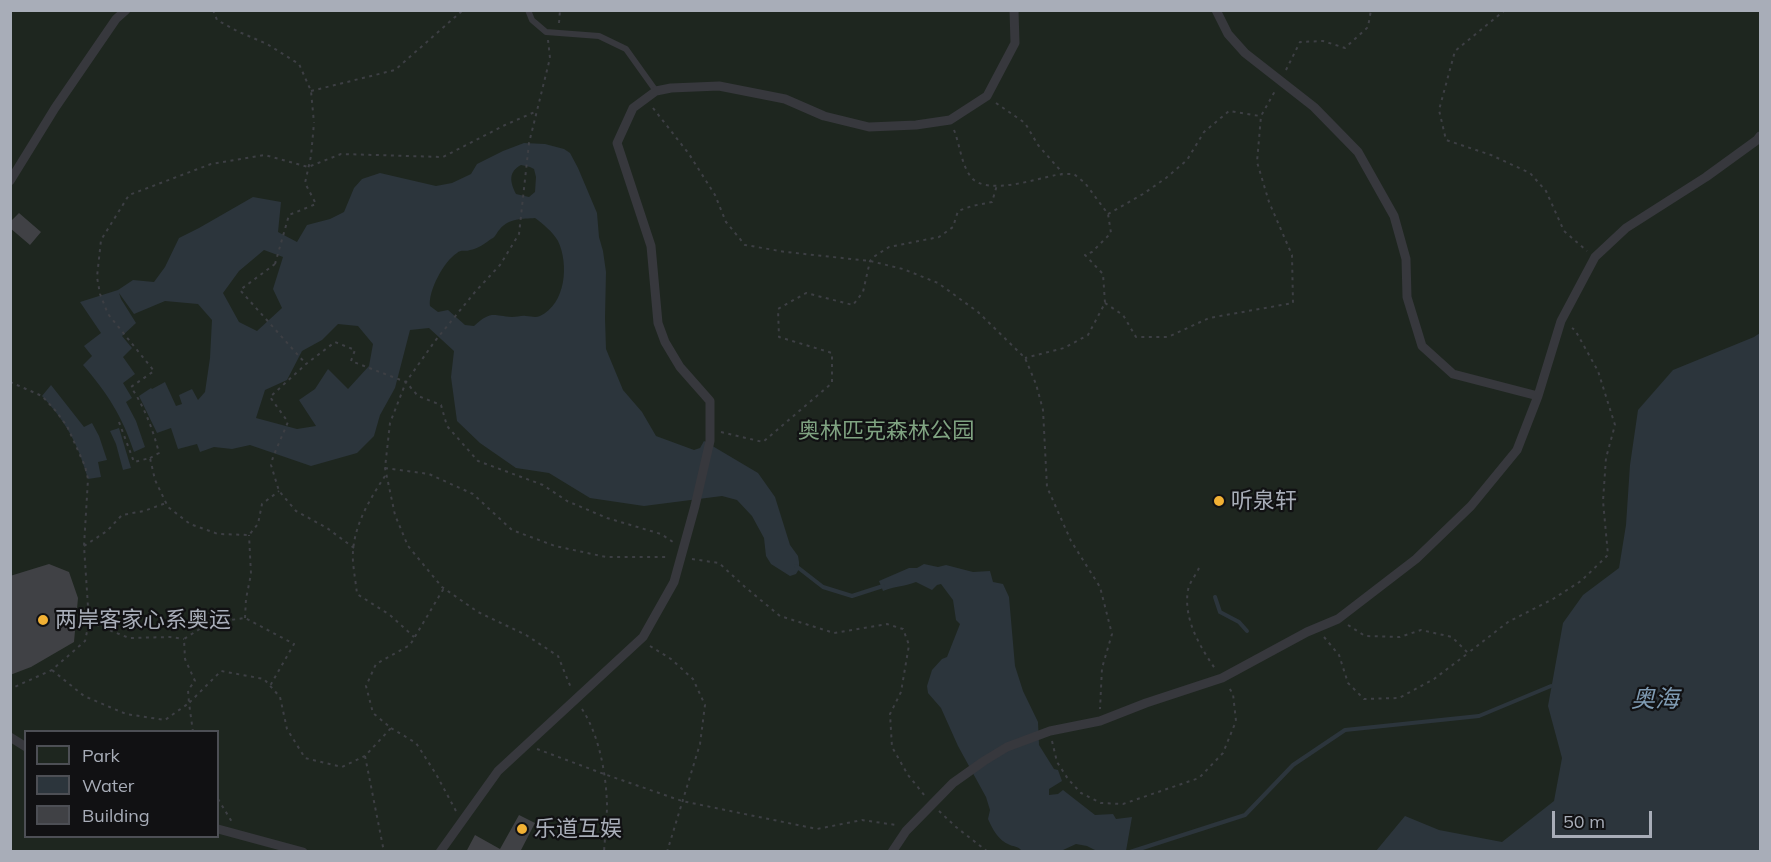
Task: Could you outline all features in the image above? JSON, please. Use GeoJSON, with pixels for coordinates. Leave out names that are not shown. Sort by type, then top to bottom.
{"type":"FeatureCollection","features":[{"type":"Feature","properties":{"kind":"street"},"geometry":{"type":"LineString","coordinates":[[10,181],[55,108],[116,19],[126,10]]}},
{"type":"Feature","properties":{"kind":"street"},"geometry":{"type":"LineString","coordinates":[[440,852],[498,771],[640,640],[674,582],[695,506],[710,441],[710,401],[680,367],[665,342],[658,323],[651,246],[617,143],[633,108],[656,91],[671,88],[719,86],[785,99],[824,116],[869,127],[916,125],[950,120],[987,96],[1015,43],[1014,10]]}},
{"type":"Feature","properties":{"kind":"street"},"geometry":{"type":"LineString","coordinates":[[1216,10],[1228,34],[1245,53],[1314,107],[1358,152],[1394,216],[1406,259],[1407,297],[1422,346],[1453,374],[1538,396]]}},
{"type":"Feature","properties":{"kind":"street"},"geometry":{"type":"LineString","coordinates":[[892,852],[910,827],[953,783],[1007,747],[1046,733],[1100,721],[1227,675],[1307,632],[1338,619],[1416,559],[1471,506],[1517,450],[1538,396],[1561,321],[1596,257],[1626,228],[1706,177],[1761,136]]}},
{"type":"Feature","properties":{"kind":"street"},"geometry":{"type":"LineString","coordinates":[[10,737],[24,746]]}},
{"type":"Feature","properties":{"kind":"street"},"geometry":{"type":"LineString","coordinates":[[219,829],[303,852]]}},
{"type":"Feature","properties":{"kind":"lane"},"geometry":{"type":"LineString","coordinates":[[528,10],[532,20],[546,32],[599,36],[626,49],[656,91]]}},
{"type":"Feature","properties":{"kind":"path"},"geometry":{"type":"LineString","coordinates":[[213,10],[217,20],[267,44],[299,64],[311,91],[314,123],[311,156],[305,183],[316,204],[289,214],[275,264],[240,290],[306,364]]}},
{"type":"Feature","properties":{"kind":"path"},"geometry":{"type":"LineString","coordinates":[[311,91],[395,70],[463,10]]}},
{"type":"Feature","properties":{"kind":"path"},"geometry":{"type":"LineString","coordinates":[[559,33],[560,10]]}},
{"type":"Feature","properties":{"kind":"path"},"geometry":{"type":"LineString","coordinates":[[1105,303],[1123,315],[1136,337],[1168,338],[1209,318],[1293,303],[1292,255],[1269,202],[1257,162],[1261,116],[1300,42],[1323,41],[1346,48],[1368,27],[1371,10]]}},
{"type":"Feature","properties":{"kind":"path"},"geometry":{"type":"LineString","coordinates":[[1505,10],[1455,51],[1439,110],[1446,140],[1530,173],[1546,191],[1564,231],[1596,257]]}},
{"type":"Feature","properties":{"kind":"path"},"geometry":{"type":"LineString","coordinates":[[546,32],[550,58],[529,142],[519,234],[500,265],[435,341],[406,382],[390,423],[385,468],[394,514],[408,546],[444,588],[478,612],[526,635],[558,656],[575,699],[588,718],[599,752],[607,804],[604,852]]}},
{"type":"Feature","properties":{"kind":"path"},"geometry":{"type":"LineString","coordinates":[[987,96],[1025,123],[1038,146],[1062,175]]}},
{"type":"Feature","properties":{"kind":"path"},"geometry":{"type":"LineString","coordinates":[[646,98],[689,154],[715,195],[726,222],[745,245],[870,261],[903,268],[938,283],[978,312],[1025,358],[1036,384],[1043,410],[1047,487],[1071,541],[1100,587],[1112,634],[1102,668],[1100,721]]}},
{"type":"Feature","properties":{"kind":"path"},"geometry":{"type":"LineString","coordinates":[[119,422],[134,462],[159,453],[149,420],[131,387],[154,371],[108,314],[100,294],[97,277],[101,240],[129,195],[211,164],[265,154],[308,167],[341,154],[443,157],[537,111]]}},
{"type":"Feature","properties":{"kind":"path"},"geometry":{"type":"LineString","coordinates":[[1108,214],[1166,178],[1187,160],[1204,132],[1229,111],[1261,116]]}},
{"type":"Feature","properties":{"kind":"path"},"geometry":{"type":"LineString","coordinates":[[950,120],[961,156],[972,178],[984,185],[997,185],[1017,184],[1074,174],[1085,183],[1108,214],[1111,233],[1092,252],[1085,255],[1103,274],[1105,303],[1088,335],[1064,348],[1025,358]]}},
{"type":"Feature","properties":{"kind":"path"},"geometry":{"type":"LineString","coordinates":[[710,429],[764,442],[832,383],[832,353],[779,337],[778,309],[807,293],[853,305],[863,292],[870,261],[889,247],[939,237],[953,227],[958,211],[992,202],[997,185]]}},
{"type":"Feature","properties":{"kind":"path"},"geometry":{"type":"LineString","coordinates":[[1316,628],[1339,655],[1348,683],[1364,699],[1399,698],[1434,679],[1508,622],[1553,599],[1581,581],[1608,555],[1603,501],[1606,458],[1615,425],[1599,370],[1575,330],[1561,321]]}},
{"type":"Feature","properties":{"kind":"path"},"geometry":{"type":"LineString","coordinates":[[354,549],[327,528],[296,511],[279,491],[271,465],[288,422],[270,397],[306,364],[335,342],[355,350],[351,361],[406,382],[418,396],[441,405],[447,426],[478,461],[543,485],[567,501],[607,518],[661,534],[682,554]]}},
{"type":"Feature","properties":{"kind":"path"},"geometry":{"type":"LineString","coordinates":[[10,382],[42,396],[68,426],[88,479],[84,546],[88,622],[85,641],[52,670],[10,689]]}},
{"type":"Feature","properties":{"kind":"path"},"geometry":{"type":"LineString","coordinates":[[150,458],[155,480],[168,507],[190,524],[218,534],[249,535]]}},
{"type":"Feature","properties":{"kind":"path"},"geometry":{"type":"LineString","coordinates":[[385,468],[429,474],[473,494],[512,530],[555,546],[606,557],[682,554],[719,563],[745,588],[780,616],[834,633],[887,624],[903,629],[909,645],[901,692],[890,714],[892,747],[908,775],[932,804],[956,827],[988,852]]}},
{"type":"Feature","properties":{"kind":"path"},"geometry":{"type":"LineString","coordinates":[[386,474],[369,501],[356,531],[352,560],[357,594],[390,615],[414,637]]}},
{"type":"Feature","properties":{"kind":"path"},"geometry":{"type":"LineString","coordinates":[[245,618],[251,574],[249,535],[258,524],[261,504],[279,491]]}},
{"type":"Feature","properties":{"kind":"path"},"geometry":{"type":"LineString","coordinates":[[84,546],[107,531],[122,515],[144,511],[166,503]]}},
{"type":"Feature","properties":{"kind":"path"},"geometry":{"type":"LineString","coordinates":[[1046,733],[1057,762],[1068,779],[1081,793],[1101,803],[1123,804],[1199,778],[1223,753],[1236,722],[1233,694],[1227,675],[1196,639],[1189,613],[1188,589],[1199,568]]}},
{"type":"Feature","properties":{"kind":"path"},"geometry":{"type":"LineString","coordinates":[[444,588],[410,645],[376,664],[366,686],[373,713],[391,728],[416,743],[436,774],[461,822]]}},
{"type":"Feature","properties":{"kind":"path"},"geometry":{"type":"LineString","coordinates":[[88,622],[129,638],[184,639],[209,623],[245,618],[294,644],[270,686]]}},
{"type":"Feature","properties":{"kind":"path"},"geometry":{"type":"LineString","coordinates":[[1338,619],[1365,636],[1400,637],[1421,630],[1452,637],[1468,653]]}},
{"type":"Feature","properties":{"kind":"path"},"geometry":{"type":"LineString","coordinates":[[184,639],[185,659],[195,681],[188,690],[193,730]]}},
{"type":"Feature","properties":{"kind":"path"},"geometry":{"type":"LineString","coordinates":[[640,640],[671,659],[693,679],[705,705],[700,744],[667,852]]}},
{"type":"Feature","properties":{"kind":"path"},"geometry":{"type":"LineString","coordinates":[[52,670],[84,696],[126,714],[165,720],[189,703],[221,671],[264,679],[280,698],[287,729],[305,758],[342,767],[365,756],[391,728]]}},
{"type":"Feature","properties":{"kind":"path"},"geometry":{"type":"LineString","coordinates":[[526,745],[682,801],[817,829],[862,820],[910,827]]}},
{"type":"Feature","properties":{"kind":"path"},"geometry":{"type":"LineString","coordinates":[[365,756],[384,852]]}},
{"type":"Feature","properties":{"kind":"path"},"geometry":{"type":"LineString","coordinates":[[219,801],[239,835]]}},
{"type":"Feature","properties":{"kind":"green space","name":"奥林匹克森林公园"},"geometry":{"type":"Polygon","coordinates":[[[10,11],[1760,11],[1760,851],[11,851],[10,11]]]}},
{"type":"Feature","properties":{"kind":"water"},"geometry":{"type":"Polygon","coordinates":[[[524,143],[545,144],[570,153],[597,213],[606,272],[606,349],[623,390],[642,412],[656,436],[694,450],[700,448],[704,441],[758,473],[775,497],[790,545],[798,556],[799,569],[796,574],[790,576],[771,564],[766,556],[764,538],[752,516],[737,500],[722,496],[644,506],[590,498],[549,473],[516,468],[480,443],[457,421],[451,377],[454,351],[429,328],[410,330],[395,388],[380,415],[374,436],[357,453],[311,466],[250,445],[232,449],[214,447],[200,452],[197,444],[178,449],[171,428],[157,433],[139,396],[165,382],[176,406],[182,404],[179,395],[192,389],[198,400],[205,392],[212,320],[198,304],[165,301],[134,314],[119,293],[136,323],[122,336],[132,348],[123,357],[135,374],[123,383],[132,398],[126,402],[136,421],[145,447],[134,452],[113,406],[83,365],[92,356],[84,346],[101,333],[80,302],[118,290],[133,280],[154,282],[165,267],[179,238],[253,197],[281,202],[278,232],[297,242],[307,225],[330,219],[344,212],[354,188],[362,179],[380,173],[436,186],[452,183],[471,174],[477,164],[524,143]],[[521,165],[511,178],[514,190],[516,194],[529,197],[535,192],[534,169],[521,165]],[[535,218],[516,220],[504,225],[494,237],[484,244],[468,251],[460,251],[452,257],[442,269],[434,285],[430,306],[438,312],[448,310],[465,325],[474,326],[489,316],[536,317],[549,310],[560,293],[563,283],[563,261],[558,241],[551,231],[535,218]],[[264,250],[239,271],[223,293],[239,322],[257,331],[282,308],[273,289],[283,257],[264,250]],[[338,324],[322,340],[302,351],[287,380],[265,390],[256,418],[297,429],[316,426],[299,400],[315,389],[328,369],[348,389],[369,366],[373,344],[358,326],[338,324]]]}},
{"type":"Feature","properties":{"kind":"water","name":"奥海"},"geometry":{"type":"Polygon","coordinates":[[[1760,333],[1760,851],[1376,851],[1405,816],[1439,830],[1502,842],[1554,801],[1562,758],[1548,706],[1563,623],[1583,595],[1619,568],[1626,525],[1630,465],[1638,410],[1673,370],[1760,333]]]}},
{"type":"Feature","properties":{"kind":"water"},"geometry":{"type":"Polygon","coordinates":[[[51,385],[84,427],[92,423],[107,460],[98,462],[101,477],[88,479],[71,434],[42,396],[51,385]]]}},
{"type":"Feature","properties":{"kind":"water"},"geometry":{"type":"Polygon","coordinates":[[[119,428],[131,468],[123,470],[110,431],[119,428]]]}},
{"type":"Feature","properties":{"kind":"water"},"geometry":{"type":"Polygon","coordinates":[[[924,564],[938,567],[946,565],[973,572],[990,571],[993,582],[1003,584],[1009,597],[1015,666],[1023,691],[1038,722],[1039,745],[1054,769],[1058,770],[1062,781],[1049,789],[1049,795],[1058,794],[1063,790],[1095,815],[1113,814],[1116,819],[1132,817],[1126,851],[1097,851],[1076,844],[1063,850],[1022,851],[1006,843],[996,834],[988,819],[990,810],[986,797],[958,746],[941,708],[928,693],[927,686],[932,670],[947,657],[960,624],[956,620],[953,600],[941,584],[932,590],[916,582],[883,591],[879,581],[924,564]]]}},
{"type":"Feature","properties":{"kind":"building"},"geometry":{"type":"Polygon","coordinates":[[[19,213],[41,232],[30,245],[10,228],[10,222],[19,213]]]}},
{"type":"Feature","properties":{"kind":"building","name":"两岸客家心系奥运"},"geometry":{"type":"Polygon","coordinates":[[[49,564],[69,572],[78,598],[74,642],[31,667],[10,675],[10,576],[49,564]]]}},
{"type":"Feature","properties":{"kind":"building","name":"乐道互娱"},"geometry":{"type":"Polygon","coordinates":[[[519,815],[535,823],[520,852],[466,852],[475,835],[500,849],[519,815]]]}},
{"type":"Feature","properties":{"kind":"waterway"},"geometry":{"type":"LineString","coordinates":[[796,566],[823,587],[852,596],[883,586]]}},
{"type":"Feature","properties":{"kind":"waterway"},"geometry":{"type":"LineString","coordinates":[[1215,597],[1220,612],[1239,622],[1247,631]]}},
{"type":"Feature","properties":{"kind":"waterway"},"geometry":{"type":"LineString","coordinates":[[1130,852],[1245,815],[1293,765],[1345,730],[1479,716],[1551,686]]}},
{"type":"Feature","properties":{"kind":"place","name":"听泉轩"},"geometry":{"type":"Point","coordinates":[1219,501]}},
{"type":"Feature","properties":{"kind":"place","name":"两岸客家心系奥运"},"geometry":{"type":"Point","coordinates":[43,620]}},
{"type":"Feature","properties":{"kind":"place","name":"乐道互娱"},"geometry":{"type":"Point","coordinates":[522,829]}}]}
